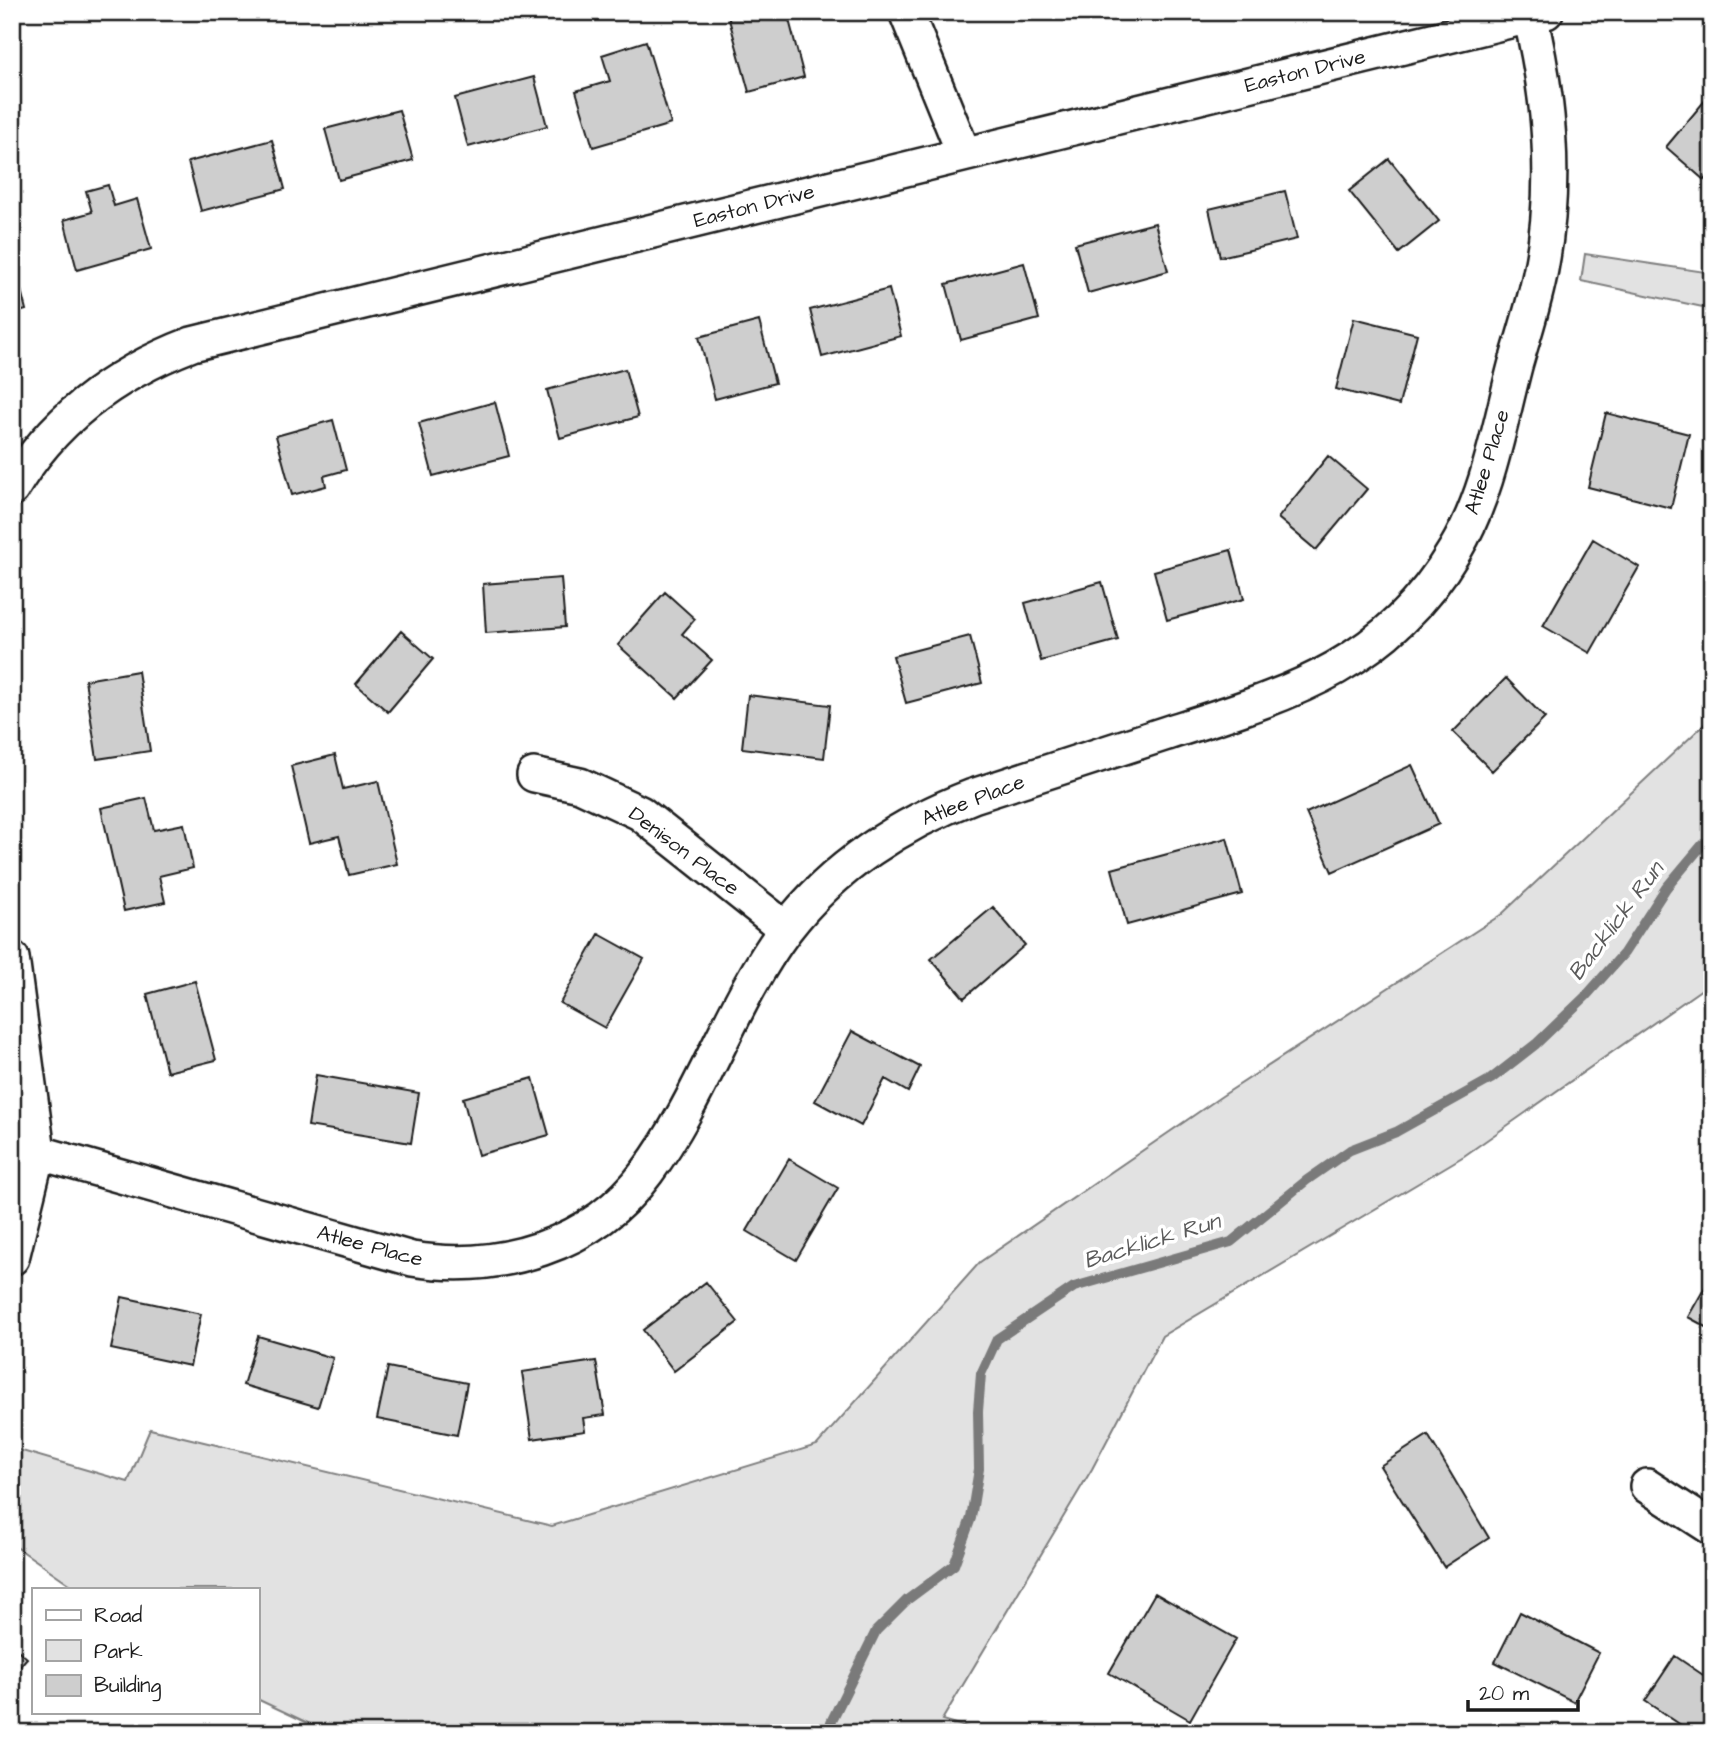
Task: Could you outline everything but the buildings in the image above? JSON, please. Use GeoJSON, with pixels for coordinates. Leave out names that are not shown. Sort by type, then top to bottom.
{"type":"FeatureCollection","features":[{"type":"Feature","properties":{"kind":"street"},"geometry":{"type":"LineString","coordinates":[[906,12],[964,155]]}},
{"type":"Feature","properties":{"kind":"street","name":"Easton Drive"},"geometry":{"type":"LineString","coordinates":[[12,489],[49,439],[85,402],[116,379],[156,358],[192,344],[1538,14]]}},
{"type":"Feature","properties":{"kind":"street","name":"Atlee Place"},"geometry":{"type":"LineString","coordinates":[[25,1149],[412,1259],[435,1263],[488,1263],[520,1257],[557,1244],[586,1228],[618,1204],[646,1175],[668,1141],[730,1020],[786,929],[817,896],[862,856],[931,812],[1279,697],[1337,670],[1385,635],[1425,594],[1456,549],[1480,499],[1541,269],[1550,191],[1549,127],[1540,59],[1538,14]]}},
{"type":"Feature","properties":{"kind":"street","name":"Denison Place"},"geometry":{"type":"LineString","coordinates":[[534,775],[580,785],[640,813],[786,929]]}},
{"type":"Feature","properties":{"kind":"street"},"geometry":{"type":"LineString","coordinates":[[12,958],[25,1149],[12,1258]]}},
{"type":"Feature","properties":{"kind":"street"},"geometry":{"type":"LineString","coordinates":[[1647,1486],[1712,1528]]}},
{"type":"Feature","properties":{"kind":"green space"},"geometry":{"type":"Polygon","coordinates":[[[1585,254],[1712,273],[1712,309],[1581,281],[1585,254]]]}},
{"type":"Feature","properties":{"kind":"green space"},"geometry":{"type":"Polygon","coordinates":[[[1712,717],[1712,982],[1464,1156],[1162,1336],[1092,1469],[942,1720],[986,1733],[329,1733],[259,1700],[259,1588],[76,1588],[12,1544],[12,1448],[128,1482],[150,1429],[552,1526],[817,1445],[980,1262],[1222,1096],[1502,914],[1712,717]]]}},
{"type":"Feature","properties":{"kind":"waterway","name":"Backlick Run"},"geometry":{"type":"LineString","coordinates":[[830,1733],[831,1722],[876,1631],[907,1600],[954,1565],[971,1518],[979,1469],[978,1411],[981,1374],[997,1339],[1074,1287],[1231,1242],[1307,1180],[1350,1150],[1396,1132],[1491,1079],[1536,1044],[1586,996],[1624,953],[1666,888],[1703,844],[1712,840]]}}]}
